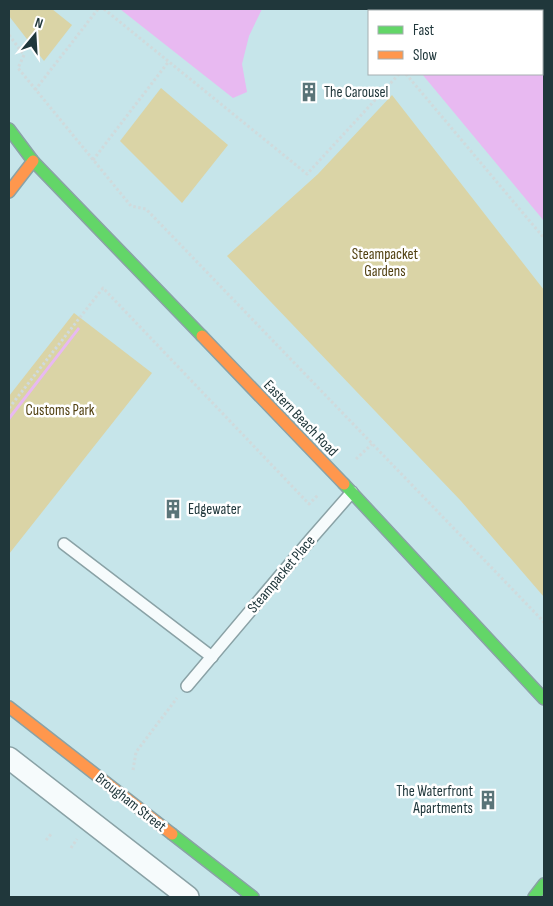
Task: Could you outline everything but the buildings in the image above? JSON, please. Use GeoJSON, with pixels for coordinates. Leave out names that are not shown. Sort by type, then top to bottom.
{"type":"FeatureCollection","features":[{"type":"Feature","properties":{"kind":"street","name":"Eastern Beach Road"},"geometry":{"type":"LineString","coordinates":[[9,129],[33,162],[352,492],[544,699]]}},
{"type":"Feature","properties":{"kind":"street"},"geometry":{"type":"LineString","coordinates":[[9,192],[33,162]]}},
{"type":"Feature","properties":{"kind":"street","name":"Brougham Street"},"geometry":{"type":"LineString","coordinates":[[9,707],[253,897]]}},
{"type":"Feature","properties":{"kind":"street"},"geometry":{"type":"LineString","coordinates":[[9,758],[188,897]]}},
{"type":"Feature","properties":{"kind":"street"},"geometry":{"type":"LineString","coordinates":[[534,897],[544,884]]}},
{"type":"Feature","properties":{"kind":"lane","name":"Steampacket Place"},"geometry":{"type":"LineString","coordinates":[[187,686],[352,492]]}},
{"type":"Feature","properties":{"kind":"lane"},"geometry":{"type":"LineString","coordinates":[[64,544],[212,657]]}},
{"type":"Feature","properties":{"kind":"path"},"geometry":{"type":"LineString","coordinates":[[35,90],[98,9]]}},
{"type":"Feature","properties":{"kind":"path"},"geometry":{"type":"LineString","coordinates":[[104,9],[307,174],[398,75]]}},
{"type":"Feature","properties":{"kind":"path"},"geometry":{"type":"LineString","coordinates":[[9,35],[24,55],[18,68],[131,206],[146,209],[544,622]]}},
{"type":"Feature","properties":{"kind":"path"},"geometry":{"type":"LineString","coordinates":[[93,160],[169,61]]}},
{"type":"Feature","properties":{"kind":"path"},"geometry":{"type":"LineString","coordinates":[[407,75],[544,238]]}},
{"type":"Feature","properties":{"kind":"path"},"geometry":{"type":"LineString","coordinates":[[9,408],[103,288],[309,504],[323,491]]}},
{"type":"Feature","properties":{"kind":"path"},"geometry":{"type":"LineString","coordinates":[[354,461],[372,444]]}},
{"type":"Feature","properties":{"kind":"path"},"geometry":{"type":"LineString","coordinates":[[147,737],[174,702]]}},
{"type":"Feature","properties":{"kind":"path"},"geometry":{"type":"LineString","coordinates":[[46,840],[52,833]]}},
{"type":"Feature","properties":{"kind":"green space"},"geometry":{"type":"Polygon","coordinates":[[[9,9],[52,9],[72,25],[44,61],[9,16],[9,9]]]}},
{"type":"Feature","properties":{"kind":"green space"},"geometry":{"type":"Polygon","coordinates":[[[161,88],[228,145],[182,203],[120,141],[161,88]]]}},
{"type":"Feature","properties":{"kind":"green space","name":"Steampacket Gardens"},"geometry":{"type":"Polygon","coordinates":[[[392,95],[544,290],[544,597],[461,501],[227,256],[318,174],[392,95]]]}},
{"type":"Feature","properties":{"kind":"green space","name":"Customs Park"},"geometry":{"type":"Polygon","coordinates":[[[74,313],[152,373],[9,554],[9,396],[74,313]]]}},
{"type":"Feature","properties":{"kind":"shaded area"},"geometry":{"type":"Polygon","coordinates":[[[120,9],[262,9],[249,36],[242,64],[247,92],[233,98],[120,9]]]}},
{"type":"Feature","properties":{"kind":"shaded area"},"geometry":{"type":"Polygon","coordinates":[[[544,9],[544,221],[423,75],[543,75],[543,10],[370,10],[544,9]]]}},
{"type":"Feature","properties":{"kind":"shaded area"},"geometry":{"type":"Polygon","coordinates":[[[78,327],[80,329],[9,421],[9,416],[78,327]]]}},
{"type":"Feature","properties":{"kind":"traffic: fast"},"geometry":{"type":"LineString","coordinates":[[9,129],[33,161],[202,336]]}},
{"type":"Feature","properties":{"kind":"traffic: fast"},"geometry":{"type":"LineString","coordinates":[[344,484],[544,699]]}},
{"type":"Feature","properties":{"kind":"traffic: fast"},"geometry":{"type":"LineString","coordinates":[[172,834],[253,897]]}},
{"type":"Feature","properties":{"kind":"traffic: fast"},"geometry":{"type":"LineString","coordinates":[[534,897],[544,884]]}},
{"type":"Feature","properties":{"kind":"traffic: slow"},"geometry":{"type":"LineString","coordinates":[[9,192],[33,161]]}},
{"type":"Feature","properties":{"kind":"traffic: slow"},"geometry":{"type":"LineString","coordinates":[[202,336],[344,484]]}},
{"type":"Feature","properties":{"kind":"traffic: slow"},"geometry":{"type":"LineString","coordinates":[[9,707],[172,834]]}},
{"type":"Feature","properties":{"kind":"place","name":"The Carousel"},"geometry":{"type":"Point","coordinates":[309,92]}},
{"type":"Feature","properties":{"kind":"place","name":"Edgewater"},"geometry":{"type":"Point","coordinates":[173,509]}},
{"type":"Feature","properties":{"kind":"place","name":"The Waterfront Apartments"},"geometry":{"type":"Point","coordinates":[488,800]}}]}
